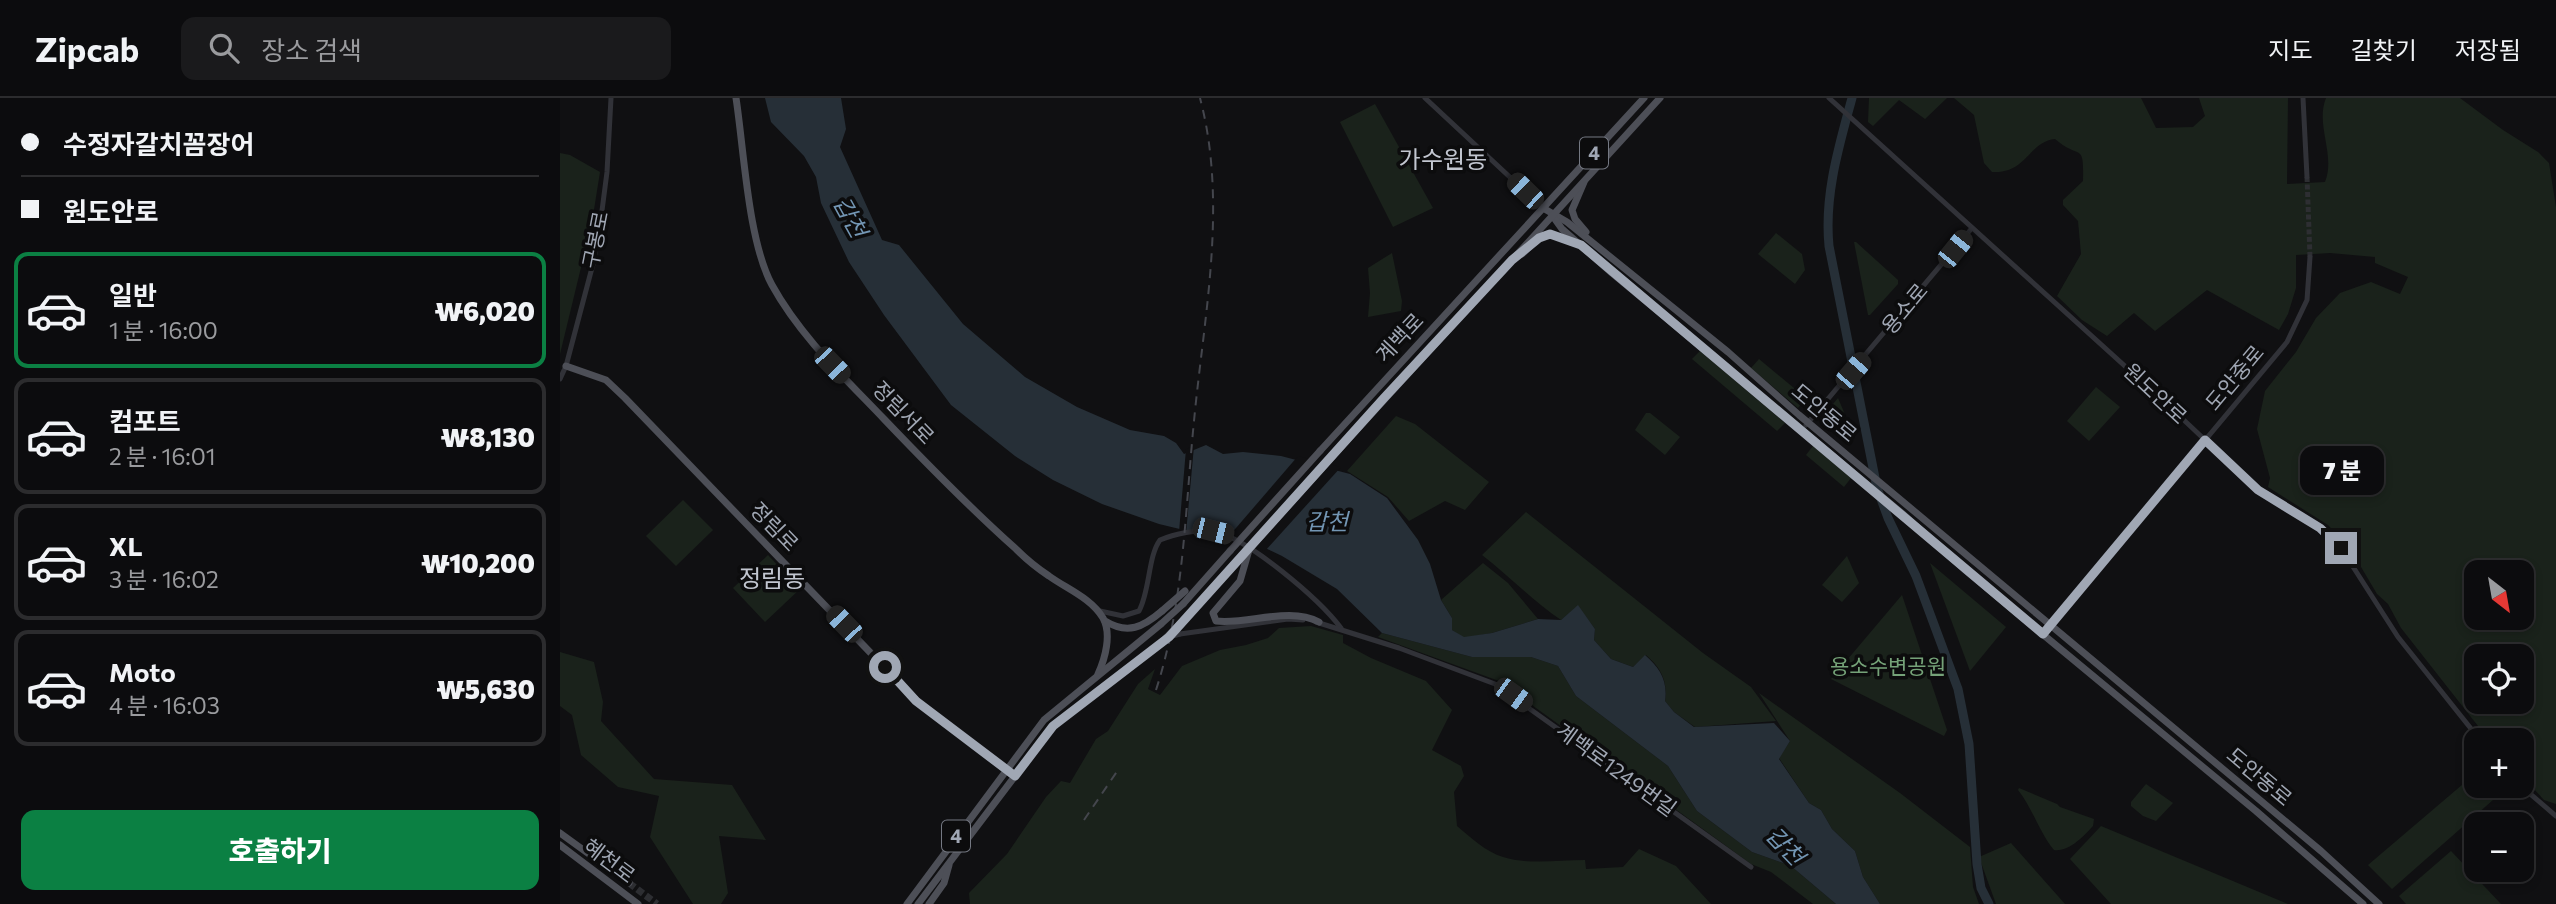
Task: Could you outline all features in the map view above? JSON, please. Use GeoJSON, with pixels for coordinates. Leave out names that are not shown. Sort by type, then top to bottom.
{"type":"FeatureCollection","features":[{"type":"Feature","properties":{"kind":"main road","name":"정림서로"},"geometry":{"type":"LineString","coordinates":[[736,98],[753,216],[763,263],[771,284],[786,307],[820,352],[996,531],[1046,575],[1097,610],[1105,621]]}},
{"type":"Feature","properties":{"kind":"main road","name":"계백로"},"geometry":{"type":"LineString","coordinates":[[1098,674],[1184,604],[1320,451],[1644,98]]}},
{"type":"Feature","properties":{"kind":"main road","name":"계백로"},"geometry":{"type":"LineString","coordinates":[[918,904],[1053,726],[1169,637],[1244,558],[1332,457],[1660,98]]}},
{"type":"Feature","properties":{"kind":"main road"},"geometry":{"type":"LineString","coordinates":[[1586,178],[1572,206],[1572,214],[1594,244]]}},
{"type":"Feature","properties":{"kind":"main road"},"geometry":{"type":"LineString","coordinates":[[1543,208],[1552,215]]}},
{"type":"Feature","properties":{"kind":"main road","name":"도안동로"},"geometry":{"type":"LineString","coordinates":[[1552,215],[1563,218],[1728,352],[1808,423],[2321,851],[2379,904]]}},
{"type":"Feature","properties":{"kind":"main road","name":"도안동로"},"geometry":{"type":"LineString","coordinates":[[1552,215],[1562,229],[1904,515],[1964,569],[2256,811],[2363,904]]}},
{"type":"Feature","properties":{"kind":"main road"},"geometry":{"type":"LineString","coordinates":[[1512,260],[1539,238],[1550,234],[1581,245]]}},
{"type":"Feature","properties":{"kind":"main road","name":"정림로"},"geometry":{"type":"LineString","coordinates":[[566,366],[606,380],[916,701],[1015,776]]}},
{"type":"Feature","properties":{"kind":"main road"},"geometry":{"type":"LineString","coordinates":[[1244,558],[1240,581],[1213,613],[1216,621],[1239,622],[1292,616],[1310,617],[1319,622]]}},
{"type":"Feature","properties":{"kind":"main road"},"geometry":{"type":"LineString","coordinates":[[1105,621],[1116,627],[1135,629],[1185,591],[1198,588]]}},
{"type":"Feature","properties":{"kind":"main road"},"geometry":{"type":"LineString","coordinates":[[1098,674],[1104,662],[1106,648],[1105,621]]}},
{"type":"Feature","properties":{"kind":"main road","name":"도안중로"},"geometry":{"type":"LineString","coordinates":[[2043,634],[2050,626]]}},
{"type":"Feature","properties":{"kind":"main road","name":"4"},"geometry":{"type":"LineString","coordinates":[[907,904],[1044,720],[1098,674]]}},
{"type":"Feature","properties":{"kind":"main road"},"geometry":{"type":"LineString","coordinates":[[560,834],[566,835],[629,883]]}},
{"type":"Feature","properties":{"kind":"main road","name":"혜천로"},"geometry":{"type":"LineString","coordinates":[[560,845],[638,904]]}},
{"type":"Feature","properties":{"kind":"main road"},"geometry":{"type":"LineString","coordinates":[[929,904],[944,883],[951,859]]}},
{"type":"Feature","properties":{"kind":"street","name":"구봉로"},"geometry":{"type":"LineString","coordinates":[[560,379],[566,366],[593,264],[600,226],[607,172],[611,98]]}},
{"type":"Feature","properties":{"kind":"street"},"geometry":{"type":"LineString","coordinates":[[1425,98],[1543,208]]}},
{"type":"Feature","properties":{"kind":"street"},"geometry":{"type":"LineString","coordinates":[[2303,98],[2307,177]]}},
{"type":"Feature","properties":{"kind":"street","name":"원도안로"},"geometry":{"type":"LineString","coordinates":[[1831,100],[2258,490],[2320,528],[2341,548],[2398,637],[2470,728]]}},
{"type":"Feature","properties":{"kind":"street","name":"용소로"},"geometry":{"type":"LineString","coordinates":[[1808,423],[1972,228]]}},
{"type":"Feature","properties":{"kind":"street","name":"도안중로"},"geometry":{"type":"LineString","coordinates":[[2050,626],[2276,357],[2297,325],[2309,288],[2310,257]]}},
{"type":"Feature","properties":{"kind":"street"},"geometry":{"type":"LineString","coordinates":[[1802,430],[1808,423]]}},
{"type":"Feature","properties":{"kind":"street"},"geometry":{"type":"LineString","coordinates":[[1097,610],[1123,616],[1139,611],[1156,545],[1160,540],[1211,531],[1240,540],[1292,580],[1332,616],[1340,628]]}},
{"type":"Feature","properties":{"kind":"street","name":"계백로1249번길"},"geometry":{"type":"LineString","coordinates":[[1169,637],[1288,620],[1319,622],[1495,684],[1751,867]]}},
{"type":"Feature","properties":{"kind":"street"},"geometry":{"type":"LineString","coordinates":[[2534,797],[2556,816]]}},
{"type":"Feature","properties":{"kind":"green space"},"geometry":{"type":"Polygon","coordinates":[[[1869,98],[1947,98],[1925,119],[1899,100],[1873,126],[1868,122],[1869,98]]]}},
{"type":"Feature","properties":{"kind":"green space"},"geometry":{"type":"Polygon","coordinates":[[[1954,98],[2141,98],[2156,128],[2193,127],[2205,116],[2199,98],[2288,98],[2287,184],[2325,182],[2328,161],[2323,108],[2326,98],[2460,98],[2538,152],[2549,163],[2556,207],[2556,804],[2544,800],[2534,789],[2534,728],[2480,728],[2469,714],[2534,714],[2534,644],[2464,644],[2464,708],[2401,628],[2351,550],[2328,525],[2268,487],[2270,478],[2257,429],[2265,391],[2296,352],[2316,318],[2340,293],[2371,282],[2400,294],[2408,277],[2375,263],[2375,257],[2330,253],[2296,255],[2296,288],[2288,314],[2279,330],[2207,290],[2155,331],[2134,313],[2107,336],[2082,320],[2057,296],[2081,254],[2078,221],[2063,205],[2063,200],[2083,181],[2081,155],[2055,139],[2046,141],[2013,168],[1992,172],[1984,163],[1974,115],[1954,98]]]}},
{"type":"Feature","properties":{"kind":"green space"},"geometry":{"type":"Polygon","coordinates":[[[1375,104],[1433,208],[1393,227],[1340,122],[1375,104]]]}},
{"type":"Feature","properties":{"kind":"green space"},"geometry":{"type":"Polygon","coordinates":[[[560,153],[570,155],[600,172],[592,222],[560,354],[560,153]]]}},
{"type":"Feature","properties":{"kind":"green space"},"geometry":{"type":"Polygon","coordinates":[[[1776,233],[1802,254],[1805,270],[1795,284],[1758,254],[1776,233]]]}},
{"type":"Feature","properties":{"kind":"green space"},"geometry":{"type":"Polygon","coordinates":[[[1854,242],[1898,280],[1898,284],[1870,315],[1868,315],[1854,242]]]}},
{"type":"Feature","properties":{"kind":"green space"},"geometry":{"type":"Polygon","coordinates":[[[1392,253],[1402,301],[1401,311],[1368,317],[1368,268],[1392,253]]]}},
{"type":"Feature","properties":{"kind":"green space"},"geometry":{"type":"Polygon","coordinates":[[[1700,351],[1785,423],[1777,431],[1692,359],[1700,351]]]}},
{"type":"Feature","properties":{"kind":"green space"},"geometry":{"type":"Polygon","coordinates":[[[1759,359],[1806,398],[1798,408],[1751,368],[1759,359]]]}},
{"type":"Feature","properties":{"kind":"green space"},"geometry":{"type":"Polygon","coordinates":[[[2096,387],[2120,407],[2089,441],[2067,421],[2096,387]]]}},
{"type":"Feature","properties":{"kind":"green space"},"geometry":{"type":"Polygon","coordinates":[[[1838,398],[1849,424],[1848,445],[1823,424],[1823,416],[1838,398]]]}},
{"type":"Feature","properties":{"kind":"green space"},"geometry":{"type":"Polygon","coordinates":[[[1646,413],[1650,413],[1680,437],[1665,455],[1635,430],[1646,413]]]}},
{"type":"Feature","properties":{"kind":"green space"},"geometry":{"type":"Polygon","coordinates":[[[1396,416],[1415,424],[1489,482],[1465,510],[1445,501],[1409,521],[1388,497],[1347,471],[1396,416]]]}},
{"type":"Feature","properties":{"kind":"green space"},"geometry":{"type":"Polygon","coordinates":[[[1813,446],[1851,478],[1844,487],[1806,455],[1813,446]]]}},
{"type":"Feature","properties":{"kind":"green space"},"geometry":{"type":"Polygon","coordinates":[[[683,500],[713,530],[676,566],[646,536],[683,500]]]}},
{"type":"Feature","properties":{"kind":"green space"},"geometry":{"type":"Polygon","coordinates":[[[1526,512],[1703,653],[1751,687],[1776,721],[1695,727],[1674,712],[1665,701],[1662,675],[1646,655],[1633,667],[1611,659],[1594,640],[1595,629],[1578,606],[1561,620],[1531,597],[1482,555],[1526,512]]]}},
{"type":"Feature","properties":{"kind":"green space"},"geometry":{"type":"Polygon","coordinates":[[[768,555],[800,589],[765,622],[733,588],[768,555]]]}},
{"type":"Feature","properties":{"kind":"green space"},"geometry":{"type":"Polygon","coordinates":[[[1847,556],[1859,583],[1842,602],[1822,585],[1847,556]]]}},
{"type":"Feature","properties":{"kind":"green space"},"geometry":{"type":"Polygon","coordinates":[[[1483,563],[1508,583],[1538,619],[1492,633],[1464,638],[1452,630],[1452,618],[1441,600],[1483,563]]]}},
{"type":"Feature","properties":{"kind":"green space"},"geometry":{"type":"Polygon","coordinates":[[[1930,563],[2006,627],[1970,671],[1930,563]]]}},
{"type":"Feature","properties":{"kind":"green space","name":"용소수변공원"},"geometry":{"type":"Polygon","coordinates":[[[1902,595],[1947,730],[1944,736],[1831,679],[1902,595]]]}},
{"type":"Feature","properties":{"kind":"green space"},"geometry":{"type":"Polygon","coordinates":[[[1311,626],[1343,635],[1343,643],[1426,681],[1452,710],[1432,750],[1461,766],[1464,776],[1454,792],[1457,826],[1484,848],[1497,855],[1522,861],[1585,860],[1586,869],[1623,867],[1639,849],[1676,866],[1711,904],[970,904],[969,893],[1007,854],[1046,797],[1061,781],[1070,783],[1096,739],[1108,731],[1138,684],[1155,669],[1148,689],[1160,695],[1182,666],[1220,650],[1268,638],[1279,628],[1311,626]]]}},
{"type":"Feature","properties":{"kind":"green space"},"geometry":{"type":"Polygon","coordinates":[[[1382,633],[1472,657],[1531,657],[1558,666],[1576,696],[1668,766],[1697,811],[1752,852],[1791,866],[1836,904],[1813,904],[1771,872],[1751,864],[1499,681],[1378,637],[1382,633]]]}},
{"type":"Feature","properties":{"kind":"green space"},"geometry":{"type":"Polygon","coordinates":[[[560,652],[594,662],[603,702],[601,721],[654,779],[732,785],[766,840],[719,836],[728,893],[721,904],[693,904],[650,837],[659,796],[618,787],[581,755],[572,715],[560,706],[560,652]]]}},
{"type":"Feature","properties":{"kind":"green space"},"geometry":{"type":"Polygon","coordinates":[[[1759,693],[1900,793],[1970,847],[1973,887],[1979,904],[1880,904],[1863,877],[1855,851],[1832,829],[1821,810],[1809,803],[1779,758],[1790,741],[1759,693]]]}},
{"type":"Feature","properties":{"kind":"green space"},"geometry":{"type":"Polygon","coordinates":[[[2464,783],[2464,798],[2495,798],[2479,812],[2464,812],[2464,826],[2392,889],[2368,865],[2464,783]]]}},
{"type":"Feature","properties":{"kind":"green space"},"geometry":{"type":"Polygon","coordinates":[[[2146,784],[2173,803],[2156,821],[2143,816],[2131,806],[2131,802],[2146,784]]]}},
{"type":"Feature","properties":{"kind":"green space"},"geometry":{"type":"Polygon","coordinates":[[[2019,788],[2094,819],[2093,826],[2071,846],[2054,850],[2019,788]]]}},
{"type":"Feature","properties":{"kind":"green space"},"geometry":{"type":"Polygon","coordinates":[[[2101,826],[2288,904],[2111,904],[2070,859],[2101,826]]]}},
{"type":"Feature","properties":{"kind":"green space"},"geometry":{"type":"Polygon","coordinates":[[[2011,843],[2065,904],[1996,904],[1979,857],[2011,843]]]}},
{"type":"Feature","properties":{"kind":"green space"},"geometry":{"type":"Polygon","coordinates":[[[2451,851],[2464,865],[2464,882],[2480,882],[2501,904],[2406,904],[2399,896],[2451,851]]]}},
{"type":"Feature","properties":{"kind":"water","name":"갑천"},"geometry":{"type":"Polygon","coordinates":[[[765,98],[841,98],[846,129],[840,147],[882,240],[899,245],[963,324],[1025,377],[1077,407],[1130,430],[1164,436],[1176,443],[1184,454],[1206,445],[1223,454],[1243,452],[1281,456],[1350,474],[1387,498],[1418,540],[1430,564],[1441,600],[1452,618],[1452,630],[1464,637],[1492,633],[1538,619],[1561,620],[1578,605],[1595,629],[1594,640],[1611,659],[1633,667],[1645,655],[1650,660],[1664,681],[1665,701],[1674,712],[1694,727],[1774,723],[1790,741],[1779,759],[1809,803],[1821,810],[1832,829],[1855,851],[1863,877],[1880,904],[1836,904],[1791,866],[1752,852],[1697,811],[1668,766],[1576,696],[1558,666],[1531,657],[1472,657],[1382,633],[1337,589],[1282,556],[1226,529],[1211,526],[1188,531],[1102,504],[1053,480],[1015,456],[951,405],[884,315],[849,262],[821,203],[816,177],[804,156],[771,122],[765,98]]]}},
{"type":"Feature","properties":{"kind":"pier"},"geometry":{"type":"Polygon","coordinates":[[[1194,446],[1186,534],[1179,532],[1186,449],[1194,446]]]}},
{"type":"Feature","properties":{"kind":"pier"},"geometry":{"type":"Polygon","coordinates":[[[1298,456],[1341,467],[1265,551],[1230,535],[1298,456]]]}},
{"type":"Feature","properties":{"kind":"waterway"},"geometry":{"type":"LineString","coordinates":[[1852,98],[1831,189],[1829,246],[1877,488],[1916,576],[1958,689],[1969,744],[1977,864],[1981,888],[1989,904]]}},
{"type":"Feature","properties":{"kind":"tunnel"},"geometry":{"type":"LineString","coordinates":[[2307,177],[2310,257]]}},
{"type":"Feature","properties":{"kind":"tunnel"},"geometry":{"type":"LineString","coordinates":[[629,883],[657,904]]}},
{"type":"Feature","properties":{"kind":"railway"},"geometry":{"type":"LineString","coordinates":[[1156,690],[1178,591],[1211,260],[1212,178],[1200,98]]}},
{"type":"Feature","properties":{"kind":"railway"},"geometry":{"type":"LineString","coordinates":[[1084,820],[1118,770]]}},
{"type":"Feature","properties":{"kind":"district","name":"가수원동"},"geometry":{"type":"Point","coordinates":[1443,160]}},
{"type":"Feature","properties":{"kind":"district","name":"정림동"},"geometry":{"type":"Point","coordinates":[772,579]}},
{"type":"Feature","properties":{"kind":"route"},"geometry":{"type":"LineString","coordinates":[[885,667],[916,701],[1015,776],[1053,726],[1169,637],[1512,260],[1539,238],[1550,234],[1557,234],[1581,245],[2043,634],[2205,440],[2258,490],[2320,528],[2341,548]]}}]}
